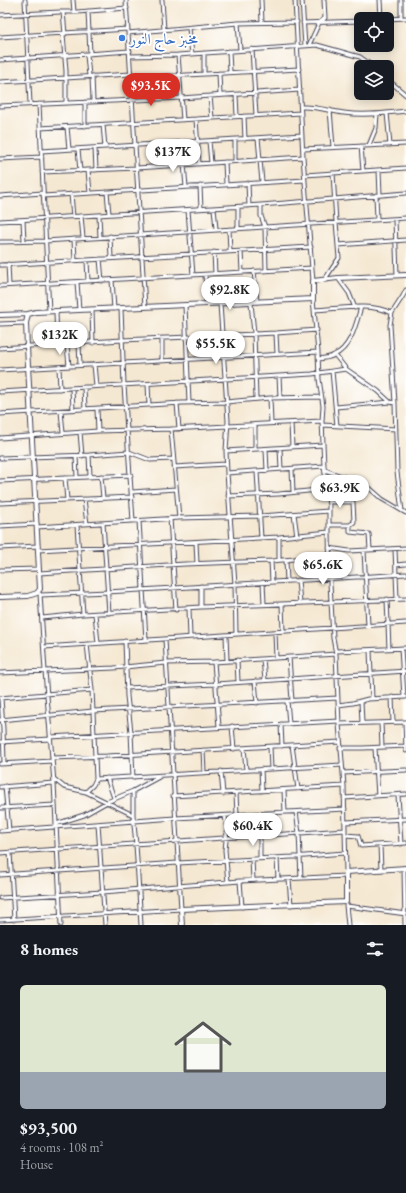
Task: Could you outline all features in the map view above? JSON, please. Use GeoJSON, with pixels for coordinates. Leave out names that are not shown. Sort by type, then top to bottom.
{"type":"FeatureCollection","features":[{"type":"Feature","properties":{"kind":"street"},"geometry":{"type":"LineString","coordinates":[[25,0],[30,104]]}},
{"type":"Feature","properties":{"kind":"street"},"geometry":{"type":"LineString","coordinates":[[73,0],[74,12]]}},
{"type":"Feature","properties":{"kind":"street"},"geometry":{"type":"LineString","coordinates":[[126,0],[145,307]]}},
{"type":"Feature","properties":{"kind":"street"},"geometry":{"type":"LineString","coordinates":[[162,0],[164,30]]}},
{"type":"Feature","properties":{"kind":"street"},"geometry":{"type":"LineString","coordinates":[[261,0],[262,22]]}},
{"type":"Feature","properties":{"kind":"street"},"geometry":{"type":"LineString","coordinates":[[295,0],[305,180],[319,359],[318,373],[323,406],[322,423],[324,468],[330,511],[328,532],[329,556],[333,627],[338,675],[340,748],[344,786],[346,904],[348,925]]}},
{"type":"Feature","properties":{"kind":"street"},"geometry":{"type":"LineString","coordinates":[[302,0],[303,23],[307,46]]}},
{"type":"Feature","properties":{"kind":"street"},"geometry":{"type":"LineString","coordinates":[[307,46],[319,23],[326,18],[324,0]]}},
{"type":"Feature","properties":{"kind":"street"},"geometry":{"type":"LineString","coordinates":[[380,0],[381,12]]}},
{"type":"Feature","properties":{"kind":"street"},"geometry":{"type":"LineString","coordinates":[[401,0],[401,18]]}},
{"type":"Feature","properties":{"kind":"street"},"geometry":{"type":"LineString","coordinates":[[0,15],[127,8]]}},
{"type":"Feature","properties":{"kind":"street"},"geometry":{"type":"LineString","coordinates":[[88,11],[90,76],[93,102]]}},
{"type":"Feature","properties":{"kind":"street"},"geometry":{"type":"LineString","coordinates":[[64,12],[66,102]]}},
{"type":"Feature","properties":{"kind":"street"},"geometry":{"type":"LineString","coordinates":[[394,19],[406,18]]}},
{"type":"Feature","properties":{"kind":"street"},"geometry":{"type":"LineString","coordinates":[[303,23],[354,21]]}},
{"type":"Feature","properties":{"kind":"street"},"geometry":{"type":"LineString","coordinates":[[128,33],[238,23],[297,22]]}},
{"type":"Feature","properties":{"kind":"street"},"geometry":{"type":"LineString","coordinates":[[238,23],[240,50]]}},
{"type":"Feature","properties":{"kind":"street"},"geometry":{"type":"LineString","coordinates":[[189,28],[192,54]]}},
{"type":"Feature","properties":{"kind":"street"},"geometry":{"type":"LineString","coordinates":[[0,37],[128,29]]}},
{"type":"Feature","properties":{"kind":"street"},"geometry":{"type":"LineString","coordinates":[[130,56],[178,55],[319,45],[348,53],[364,60]]}},
{"type":"Feature","properties":{"kind":"street"},"geometry":{"type":"LineString","coordinates":[[252,49],[256,116]]}},
{"type":"Feature","properties":{"kind":"street"},"geometry":{"type":"LineString","coordinates":[[0,60],[130,51]]}},
{"type":"Feature","properties":{"kind":"street"},"geometry":{"type":"LineString","coordinates":[[229,51],[230,72]]}},
{"type":"Feature","properties":{"kind":"street"},"geometry":{"type":"LineString","coordinates":[[204,53],[204,74]]}},
{"type":"Feature","properties":{"kind":"street"},"geometry":{"type":"LineString","coordinates":[[178,55],[183,120]]}},
{"type":"Feature","properties":{"kind":"street"},"geometry":{"type":"LineString","coordinates":[[0,82],[90,76],[179,75],[299,69]]}},
{"type":"Feature","properties":{"kind":"street"},"geometry":{"type":"LineString","coordinates":[[218,73],[220,95]]}},
{"type":"Feature","properties":{"kind":"street"},"geometry":{"type":"LineString","coordinates":[[394,85],[406,95]]}},
{"type":"Feature","properties":{"kind":"street"},"geometry":{"type":"LineString","coordinates":[[0,106],[181,98],[300,90]]}},
{"type":"Feature","properties":{"kind":"street"},"geometry":{"type":"LineString","coordinates":[[236,95],[237,116]]}},
{"type":"Feature","properties":{"kind":"street"},"geometry":{"type":"LineString","coordinates":[[210,96],[212,118]]}},
{"type":"Feature","properties":{"kind":"street"},"geometry":{"type":"LineString","coordinates":[[84,102],[85,126]]}},
{"type":"Feature","properties":{"kind":"street"},"geometry":{"type":"LineString","coordinates":[[39,104],[47,283],[50,311]]}},
{"type":"Feature","properties":{"kind":"street"},"geometry":{"type":"LineString","coordinates":[[301,107],[309,106],[355,114],[377,114],[406,111]]}},
{"type":"Feature","properties":{"kind":"street"},"geometry":{"type":"LineString","coordinates":[[330,110],[333,147]]}},
{"type":"Feature","properties":{"kind":"street"},"geometry":{"type":"LineString","coordinates":[[40,128],[301,113]]}},
{"type":"Feature","properties":{"kind":"street"},"geometry":{"type":"LineString","coordinates":[[387,113],[390,145]]}},
{"type":"Feature","properties":{"kind":"street"},"geometry":{"type":"LineString","coordinates":[[369,145],[376,131],[377,114]]}},
{"type":"Feature","properties":{"kind":"street"},"geometry":{"type":"LineString","coordinates":[[244,116],[245,139]]}},
{"type":"Feature","properties":{"kind":"street"},"geometry":{"type":"LineString","coordinates":[[196,119],[199,163]]}},
{"type":"Feature","properties":{"kind":"street"},"geometry":{"type":"LineString","coordinates":[[103,125],[104,147]]}},
{"type":"Feature","properties":{"kind":"street"},"geometry":{"type":"LineString","coordinates":[[67,127],[68,150]]}},
{"type":"Feature","properties":{"kind":"street"},"geometry":{"type":"LineString","coordinates":[[41,151],[302,135]]}},
{"type":"Feature","properties":{"kind":"street"},"geometry":{"type":"LineString","coordinates":[[258,138],[262,182]]}},
{"type":"Feature","properties":{"kind":"street"},"geometry":{"type":"LineString","coordinates":[[235,140],[235,161]]}},
{"type":"Feature","properties":{"kind":"street"},"geometry":{"type":"LineString","coordinates":[[209,141],[211,163]]}},
{"type":"Feature","properties":{"kind":"street"},"geometry":{"type":"LineString","coordinates":[[166,144],[167,166]]}},
{"type":"Feature","properties":{"kind":"street"},"geometry":{"type":"LineString","coordinates":[[303,149],[406,144]]}},
{"type":"Feature","properties":{"kind":"street"},"geometry":{"type":"LineString","coordinates":[[361,146],[363,171]]}},
{"type":"Feature","properties":{"kind":"street"},"geometry":{"type":"LineString","coordinates":[[94,148],[96,170]]}},
{"type":"Feature","properties":{"kind":"street"},"geometry":{"type":"LineString","coordinates":[[78,149],[80,171]]}},
{"type":"Feature","properties":{"kind":"street"},"geometry":{"type":"LineString","coordinates":[[0,158],[42,157]]}},
{"type":"Feature","properties":{"kind":"street"},"geometry":{"type":"LineString","coordinates":[[42,172],[137,168],[304,157]]}},
{"type":"Feature","properties":{"kind":"street"},"geometry":{"type":"LineString","coordinates":[[225,162],[226,184]]}},
{"type":"Feature","properties":{"kind":"street"},"geometry":{"type":"LineString","coordinates":[[184,164],[186,187]]}},
{"type":"Feature","properties":{"kind":"street"},"geometry":{"type":"LineString","coordinates":[[305,174],[406,168]]}},
{"type":"Feature","properties":{"kind":"street"},"geometry":{"type":"LineString","coordinates":[[88,170],[90,193]]}},
{"type":"Feature","properties":{"kind":"street"},"geometry":{"type":"LineString","coordinates":[[379,170],[380,195]]}},
{"type":"Feature","properties":{"kind":"street"},"geometry":{"type":"LineString","coordinates":[[325,279],[339,258],[333,173]]}},
{"type":"Feature","properties":{"kind":"street"},"geometry":{"type":"LineString","coordinates":[[0,196],[72,194],[305,180]]}},
{"type":"Feature","properties":{"kind":"street"},"geometry":{"type":"LineString","coordinates":[[248,183],[249,206]]}},
{"type":"Feature","properties":{"kind":"street"},"geometry":{"type":"LineString","coordinates":[[200,186],[201,209]]}},
{"type":"Feature","properties":{"kind":"street"},"geometry":{"type":"LineString","coordinates":[[107,192],[109,214]]}},
{"type":"Feature","properties":{"kind":"street"},"geometry":{"type":"LineString","coordinates":[[0,221],[238,207],[406,193]]}},
{"type":"Feature","properties":{"kind":"street"},"geometry":{"type":"LineString","coordinates":[[72,194],[73,216]]}},
{"type":"Feature","properties":{"kind":"street"},"geometry":{"type":"LineString","coordinates":[[376,195],[377,219]]}},
{"type":"Feature","properties":{"kind":"street"},"geometry":{"type":"LineString","coordinates":[[261,205],[261,216],[265,227],[266,271]]}},
{"type":"Feature","properties":{"kind":"street"},"geometry":{"type":"LineString","coordinates":[[238,207],[238,228]]}},
{"type":"Feature","properties":{"kind":"street"},"geometry":{"type":"LineString","coordinates":[[214,208],[216,229]]}},
{"type":"Feature","properties":{"kind":"street"},"geometry":{"type":"LineString","coordinates":[[188,210],[190,254],[193,276]]}},
{"type":"Feature","properties":{"kind":"street"},"geometry":{"type":"LineString","coordinates":[[99,215],[100,237]]}},
{"type":"Feature","properties":{"kind":"street"},"geometry":{"type":"LineString","coordinates":[[81,216],[83,238]]}},
{"type":"Feature","properties":{"kind":"street"},"geometry":{"type":"LineString","coordinates":[[0,242],[45,241],[406,218]]}},
{"type":"Feature","properties":{"kind":"street"},"geometry":{"type":"LineString","coordinates":[[395,219],[397,275]]}},
{"type":"Feature","properties":{"kind":"street"},"geometry":{"type":"LineString","coordinates":[[23,220],[24,241]]}},
{"type":"Feature","properties":{"kind":"street"},"geometry":{"type":"LineString","coordinates":[[229,229],[230,251]]}},
{"type":"Feature","properties":{"kind":"street"},"geometry":{"type":"LineString","coordinates":[[110,236],[111,258]]}},
{"type":"Feature","properties":{"kind":"street"},"geometry":{"type":"LineString","coordinates":[[74,239],[75,261]]}},
{"type":"Feature","properties":{"kind":"street"},"geometry":{"type":"LineString","coordinates":[[338,245],[406,240]]}},
{"type":"Feature","properties":{"kind":"street"},"geometry":{"type":"LineString","coordinates":[[0,265],[311,247]]}},
{"type":"Feature","properties":{"kind":"street"},"geometry":{"type":"LineString","coordinates":[[241,251],[242,272]]}},
{"type":"Feature","properties":{"kind":"street"},"geometry":{"type":"LineString","coordinates":[[214,252],[215,274]]}},
{"type":"Feature","properties":{"kind":"street"},"geometry":{"type":"LineString","coordinates":[[100,259],[102,281]]}},
{"type":"Feature","properties":{"kind":"street"},"geometry":{"type":"LineString","coordinates":[[87,260],[88,281]]}},
{"type":"Feature","properties":{"kind":"street"},"geometry":{"type":"LineString","coordinates":[[8,264],[9,285]]}},
{"type":"Feature","properties":{"kind":"street"},"geometry":{"type":"LineString","coordinates":[[0,286],[312,268]]}},
{"type":"Feature","properties":{"kind":"street"},"geometry":{"type":"LineString","coordinates":[[254,271],[257,302]]}},
{"type":"Feature","properties":{"kind":"street"},"geometry":{"type":"LineString","coordinates":[[313,281],[406,274]]}},
{"type":"Feature","properties":{"kind":"street"},"geometry":{"type":"LineString","coordinates":[[205,275],[207,304]]}},
{"type":"Feature","properties":{"kind":"street"},"geometry":{"type":"LineString","coordinates":[[338,278],[349,293],[355,308]]}},
{"type":"Feature","properties":{"kind":"street"},"geometry":{"type":"LineString","coordinates":[[112,280],[114,309]]}},
{"type":"Feature","properties":{"kind":"street"},"geometry":{"type":"LineString","coordinates":[[77,282],[79,310]]}},
{"type":"Feature","properties":{"kind":"street"},"geometry":{"type":"LineString","coordinates":[[402,511],[397,472],[395,403],[390,325],[392,313],[406,290]]}},
{"type":"Feature","properties":{"kind":"street"},"geometry":{"type":"LineString","coordinates":[[0,315],[28,314],[50,311],[121,309],[314,299]]}},
{"type":"Feature","properties":{"kind":"street"},"geometry":{"type":"LineString","coordinates":[[251,303],[254,333],[256,399]]}},
{"type":"Feature","properties":{"kind":"street"},"geometry":{"type":"LineString","coordinates":[[220,304],[227,426],[226,464],[229,517],[234,562],[236,634]]}},
{"type":"Feature","properties":{"kind":"street"},"geometry":{"type":"LineString","coordinates":[[185,305],[189,403]]}},
{"type":"Feature","properties":{"kind":"street"},"geometry":{"type":"LineString","coordinates":[[319,359],[334,355],[349,340],[361,308]]}},
{"type":"Feature","properties":{"kind":"street"},"geometry":{"type":"LineString","coordinates":[[314,310],[377,308],[392,313]]}},
{"type":"Feature","properties":{"kind":"street"},"geometry":{"type":"LineString","coordinates":[[121,309],[125,407],[131,475],[133,521]]}},
{"type":"Feature","properties":{"kind":"street"},"geometry":{"type":"LineString","coordinates":[[92,310],[93,343]]}},
{"type":"Feature","properties":{"kind":"street"},"geometry":{"type":"LineString","coordinates":[[56,311],[57,345]]}},
{"type":"Feature","properties":{"kind":"street"},"geometry":{"type":"LineString","coordinates":[[28,314],[26,323],[30,412],[46,694],[54,781],[61,925]]}},
{"type":"Feature","properties":{"kind":"street"},"geometry":{"type":"LineString","coordinates":[[0,324],[26,323]]}},
{"type":"Feature","properties":{"kind":"street"},"geometry":{"type":"LineString","coordinates":[[0,348],[316,330]]}},
{"type":"Feature","properties":{"kind":"street"},"geometry":{"type":"LineString","coordinates":[[276,333],[277,354]]}},
{"type":"Feature","properties":{"kind":"street"},"geometry":{"type":"LineString","coordinates":[[162,338],[162,360]]}},
{"type":"Feature","properties":{"kind":"street"},"geometry":{"type":"LineString","coordinates":[[79,344],[80,365]]}},
{"type":"Feature","properties":{"kind":"street"},"geometry":{"type":"LineString","coordinates":[[67,345],[69,366]]}},
{"type":"Feature","properties":{"kind":"street"},"geometry":{"type":"LineString","coordinates":[[0,370],[28,367],[318,352]]}},
{"type":"Feature","properties":{"kind":"street"},"geometry":{"type":"LineString","coordinates":[[334,355],[346,369],[378,391],[390,402]]}},
{"type":"Feature","properties":{"kind":"street"},"geometry":{"type":"LineString","coordinates":[[94,364],[96,386]]}},
{"type":"Feature","properties":{"kind":"street"},"geometry":{"type":"LineString","coordinates":[[59,366],[60,389]]}},
{"type":"Feature","properties":{"kind":"street"},"geometry":{"type":"LineString","coordinates":[[0,392],[256,378],[346,369]]}},
{"type":"Feature","properties":{"kind":"street"},"geometry":{"type":"LineString","coordinates":[[332,371],[337,426]]}},
{"type":"Feature","properties":{"kind":"street"},"geometry":{"type":"LineString","coordinates":[[279,376],[280,397]]}},
{"type":"Feature","properties":{"kind":"street"},"geometry":{"type":"LineString","coordinates":[[148,384],[149,405]]}},
{"type":"Feature","properties":{"kind":"street"},"geometry":{"type":"LineString","coordinates":[[84,387],[85,409]]}},
{"type":"Feature","properties":{"kind":"street"},"geometry":{"type":"LineString","coordinates":[[72,388],[73,410]]}},
{"type":"Feature","properties":{"kind":"street"},"geometry":{"type":"LineString","coordinates":[[0,414],[177,403],[226,402],[280,397],[321,397]]}},
{"type":"Feature","properties":{"kind":"street"},"geometry":{"type":"LineString","coordinates":[[270,398],[271,423]]}},
{"type":"Feature","properties":{"kind":"street"},"geometry":{"type":"LineString","coordinates":[[336,407],[390,402],[395,403]]}},
{"type":"Feature","properties":{"kind":"street"},"geometry":{"type":"LineString","coordinates":[[177,403],[179,429]]}},
{"type":"Feature","properties":{"kind":"street"},"geometry":{"type":"LineString","coordinates":[[97,409],[98,431]]}},
{"type":"Feature","properties":{"kind":"street"},"geometry":{"type":"LineString","coordinates":[[62,411],[63,433]]}},
{"type":"Feature","properties":{"kind":"street"},"geometry":{"type":"LineString","coordinates":[[0,438],[98,431],[171,430],[271,423],[322,423],[337,426],[396,429]]}},
{"type":"Feature","properties":{"kind":"street"},"geometry":{"type":"LineString","coordinates":[[291,423],[292,447]]}},
{"type":"Feature","properties":{"kind":"street"},"geometry":{"type":"LineString","coordinates":[[254,425],[255,449]]}},
{"type":"Feature","properties":{"kind":"street"},"geometry":{"type":"LineString","coordinates":[[171,430],[179,518]]}},
{"type":"Feature","properties":{"kind":"street"},"geometry":{"type":"LineString","coordinates":[[80,432],[82,456]]}},
{"type":"Feature","properties":{"kind":"street"},"geometry":{"type":"LineString","coordinates":[[226,451],[323,445]]}},
{"type":"Feature","properties":{"kind":"street"},"geometry":{"type":"LineString","coordinates":[[280,448],[281,469]]}},
{"type":"Feature","properties":{"kind":"street"},"geometry":{"type":"LineString","coordinates":[[266,449],[267,471]]}},
{"type":"Feature","properties":{"kind":"street"},"geometry":{"type":"LineString","coordinates":[[0,458],[82,456],[129,452],[150,460],[173,460]]}},
{"type":"Feature","properties":{"kind":"street"},"geometry":{"type":"LineString","coordinates":[[90,455],[90,476]]}},
{"type":"Feature","properties":{"kind":"street"},"geometry":{"type":"LineString","coordinates":[[76,456],[77,477]]}},
{"type":"Feature","properties":{"kind":"street"},"geometry":{"type":"LineString","coordinates":[[174,467],[226,464]]}},
{"type":"Feature","properties":{"kind":"street"},"geometry":{"type":"LineString","coordinates":[[227,473],[257,472],[292,468],[324,468],[366,485],[382,499],[406,513]]}},
{"type":"Feature","properties":{"kind":"street"},"geometry":{"type":"LineString","coordinates":[[292,468],[293,492]]}},
{"type":"Feature","properties":{"kind":"street"},"geometry":{"type":"LineString","coordinates":[[257,472],[261,538]]}},
{"type":"Feature","properties":{"kind":"street"},"geometry":{"type":"LineString","coordinates":[[0,481],[131,475]]}},
{"type":"Feature","properties":{"kind":"street"},"geometry":{"type":"LineString","coordinates":[[101,476],[103,498]]}},
{"type":"Feature","properties":{"kind":"street"},"geometry":{"type":"LineString","coordinates":[[65,478],[67,500]]}},
{"type":"Feature","properties":{"kind":"street"},"geometry":{"type":"LineString","coordinates":[[132,492],[176,489]]}},
{"type":"Feature","properties":{"kind":"street"},"geometry":{"type":"LineString","coordinates":[[228,496],[327,489]]}},
{"type":"Feature","properties":{"kind":"street"},"geometry":{"type":"LineString","coordinates":[[0,503],[132,497]]}},
{"type":"Feature","properties":{"kind":"street"},"geometry":{"type":"LineString","coordinates":[[84,500],[87,524]]}},
{"type":"Feature","properties":{"kind":"street"},"geometry":{"type":"LineString","coordinates":[[329,502],[353,502],[354,522],[350,524],[329,525]]}},
{"type":"Feature","properties":{"kind":"street"},"geometry":{"type":"LineString","coordinates":[[0,526],[77,525],[170,518],[260,516],[330,511]]}},
{"type":"Feature","properties":{"kind":"street"},"geometry":{"type":"LineString","coordinates":[[294,514],[297,536]]}},
{"type":"Feature","properties":{"kind":"street"},"geometry":{"type":"LineString","coordinates":[[170,518],[176,610]]}},
{"type":"Feature","properties":{"kind":"street"},"geometry":{"type":"LineString","coordinates":[[139,521],[146,640]]}},
{"type":"Feature","properties":{"kind":"street"},"geometry":{"type":"LineString","coordinates":[[103,523],[109,613]]}},
{"type":"Feature","properties":{"kind":"street"},"geometry":{"type":"LineString","coordinates":[[350,524],[350,532],[369,534],[370,550]]}},
{"type":"Feature","properties":{"kind":"street"},"geometry":{"type":"LineString","coordinates":[[77,525],[83,614]]}},
{"type":"Feature","properties":{"kind":"street"},"geometry":{"type":"LineString","coordinates":[[0,548],[79,548],[172,544],[297,536],[328,532]]}},
{"type":"Feature","properties":{"kind":"street"},"geometry":{"type":"LineString","coordinates":[[279,537],[280,560]]}},
{"type":"Feature","properties":{"kind":"street"},"geometry":{"type":"LineString","coordinates":[[196,542],[197,564]]}},
{"type":"Feature","properties":{"kind":"street"},"geometry":{"type":"LineString","coordinates":[[329,548],[349,551],[406,548]]}},
{"type":"Feature","properties":{"kind":"street"},"geometry":{"type":"LineString","coordinates":[[395,549],[397,599]]}},
{"type":"Feature","properties":{"kind":"street"},"geometry":{"type":"LineString","coordinates":[[364,550],[368,625]]}},
{"type":"Feature","properties":{"kind":"street"},"geometry":{"type":"LineString","coordinates":[[0,570],[106,570],[173,564],[271,561],[329,556]]}},
{"type":"Feature","properties":{"kind":"street"},"geometry":{"type":"LineString","coordinates":[[286,560],[288,581]]}},
{"type":"Feature","properties":{"kind":"street"},"geometry":{"type":"LineString","coordinates":[[271,561],[272,582]]}},
{"type":"Feature","properties":{"kind":"street"},"geometry":{"type":"LineString","coordinates":[[396,565],[406,564]]}},
{"type":"Feature","properties":{"kind":"street"},"geometry":{"type":"LineString","coordinates":[[40,595],[406,574]]}},
{"type":"Feature","properties":{"kind":"street"},"geometry":{"type":"LineString","coordinates":[[298,580],[300,603]]}},
{"type":"Feature","properties":{"kind":"street"},"geometry":{"type":"LineString","coordinates":[[263,582],[264,604]]}},
{"type":"Feature","properties":{"kind":"street"},"geometry":{"type":"LineString","coordinates":[[201,586],[202,608]]}},
{"type":"Feature","properties":{"kind":"street"},"geometry":{"type":"LineString","coordinates":[[0,597],[28,596],[37,593],[40,589]]}},
{"type":"Feature","properties":{"kind":"street"},"geometry":{"type":"LineString","coordinates":[[42,618],[83,614],[144,612],[264,604],[406,598]]}},
{"type":"Feature","properties":{"kind":"street"},"geometry":{"type":"LineString","coordinates":[[387,599],[389,649]]}},
{"type":"Feature","properties":{"kind":"street"},"geometry":{"type":"LineString","coordinates":[[282,604],[283,631]]}},
{"type":"Feature","properties":{"kind":"street"},"geometry":{"type":"LineString","coordinates":[[189,609],[190,637]]}},
{"type":"Feature","properties":{"kind":"street"},"geometry":{"type":"LineString","coordinates":[[95,614],[98,643]]}},
{"type":"Feature","properties":{"kind":"street"},"geometry":{"type":"LineString","coordinates":[[44,647],[406,622]]}},
{"type":"Feature","properties":{"kind":"street"},"geometry":{"type":"LineString","coordinates":[[275,632],[276,658]]}},
{"type":"Feature","properties":{"kind":"street"},"geometry":{"type":"LineString","coordinates":[[226,635],[227,661]]}},
{"type":"Feature","properties":{"kind":"street"},"geometry":{"type":"LineString","coordinates":[[165,639],[182,925]]}},
{"type":"Feature","properties":{"kind":"street"},"geometry":{"type":"LineString","coordinates":[[125,641],[126,688],[131,732],[133,778]]}},
{"type":"Feature","properties":{"kind":"street"},"geometry":{"type":"LineString","coordinates":[[86,792],[93,785],[96,779],[92,690],[87,644]]}},
{"type":"Feature","properties":{"kind":"street"},"geometry":{"type":"LineString","coordinates":[[338,705],[372,699],[405,697],[401,648]]}},
{"type":"Feature","properties":{"kind":"street"},"geometry":{"type":"LineString","coordinates":[[0,673],[264,659],[406,648]]}},
{"type":"Feature","properties":{"kind":"street"},"geometry":{"type":"LineString","coordinates":[[370,650],[372,699]]}},
{"type":"Feature","properties":{"kind":"street"},"geometry":{"type":"LineString","coordinates":[[289,657],[292,701]]}},
{"type":"Feature","properties":{"kind":"street"},"geometry":{"type":"LineString","coordinates":[[264,659],[265,680]]}},
{"type":"Feature","properties":{"kind":"street"},"geometry":{"type":"LineString","coordinates":[[237,660],[238,682]]}},
{"type":"Feature","properties":{"kind":"street"},"geometry":{"type":"LineString","coordinates":[[214,662],[219,727]]}},
{"type":"Feature","properties":{"kind":"street"},"geometry":{"type":"LineString","coordinates":[[126,688],[216,684],[404,671]]}},
{"type":"Feature","properties":{"kind":"street"},"geometry":{"type":"LineString","coordinates":[[255,681],[257,703]]}},
{"type":"Feature","properties":{"kind":"street"},"geometry":{"type":"LineString","coordinates":[[92,690],[0,698],[2,763],[340,742]]}},
{"type":"Feature","properties":{"kind":"street"},"geometry":{"type":"LineString","coordinates":[[392,697],[393,722]]}},
{"type":"Feature","properties":{"kind":"street"},"geometry":{"type":"LineString","coordinates":[[1,720],[93,711],[338,698]]}},
{"type":"Feature","properties":{"kind":"street"},"geometry":{"type":"LineString","coordinates":[[287,701],[289,723]]}},
{"type":"Feature","properties":{"kind":"street"},"geometry":{"type":"LineString","coordinates":[[361,701],[362,723]]}},
{"type":"Feature","properties":{"kind":"street"},"geometry":{"type":"LineString","coordinates":[[2,742],[93,734],[289,723],[405,722],[406,751]]}},
{"type":"Feature","properties":{"kind":"street"},"geometry":{"type":"LineString","coordinates":[[381,723],[382,747]]}},
{"type":"Feature","properties":{"kind":"street"},"geometry":{"type":"LineString","coordinates":[[281,724],[282,746]]}},
{"type":"Feature","properties":{"kind":"street"},"geometry":{"type":"LineString","coordinates":[[232,726],[234,749]]}},
{"type":"Feature","properties":{"kind":"street"},"geometry":{"type":"LineString","coordinates":[[292,746],[298,789]]}},
{"type":"Feature","properties":{"kind":"street"},"geometry":{"type":"LineString","coordinates":[[340,748],[406,746]]}},
{"type":"Feature","properties":{"kind":"street"},"geometry":{"type":"LineString","coordinates":[[270,747],[271,769]]}},
{"type":"Feature","properties":{"kind":"street"},"geometry":{"type":"LineString","coordinates":[[244,748],[246,770]]}},
{"type":"Feature","properties":{"kind":"street"},"geometry":{"type":"LineString","coordinates":[[375,748],[378,796]]}},
{"type":"Feature","properties":{"kind":"street"},"geometry":{"type":"LineString","coordinates":[[203,750],[204,772]]}},
{"type":"Feature","properties":{"kind":"street"},"geometry":{"type":"LineString","coordinates":[[96,779],[172,776],[204,772],[342,765]]}},
{"type":"Feature","properties":{"kind":"street"},"geometry":{"type":"LineString","coordinates":[[261,769],[262,791]]}},
{"type":"Feature","properties":{"kind":"street"},"geometry":{"type":"LineString","coordinates":[[343,773],[406,770]]}},
{"type":"Feature","properties":{"kind":"street"},"geometry":{"type":"LineString","coordinates":[[220,771],[223,794]]}},
{"type":"Feature","properties":{"kind":"street"},"geometry":{"type":"LineString","coordinates":[[56,826],[84,815],[114,798],[161,776]]}},
{"type":"Feature","properties":{"kind":"street"},"geometry":{"type":"LineString","coordinates":[[107,778],[114,798]]}},
{"type":"Feature","properties":{"kind":"street"},"geometry":{"type":"LineString","coordinates":[[0,787],[54,781],[68,788],[86,792],[133,815]]}},
{"type":"Feature","properties":{"kind":"street"},"geometry":{"type":"LineString","coordinates":[[5,786],[9,830]]}},
{"type":"Feature","properties":{"kind":"street"},"geometry":{"type":"LineString","coordinates":[[174,796],[344,786]]}},
{"type":"Feature","properties":{"kind":"street"},"geometry":{"type":"LineString","coordinates":[[133,790],[133,821],[138,866],[141,925]]}},
{"type":"Feature","properties":{"kind":"street"},"geometry":{"type":"LineString","coordinates":[[284,790],[285,812]]}},
{"type":"Feature","properties":{"kind":"street"},"geometry":{"type":"LineString","coordinates":[[236,793],[237,815]]}},
{"type":"Feature","properties":{"kind":"street"},"geometry":{"type":"LineString","coordinates":[[344,798],[406,794]]}},
{"type":"Feature","properties":{"kind":"street"},"geometry":{"type":"LineString","coordinates":[[398,795],[401,844]]}},
{"type":"Feature","properties":{"kind":"street"},"geometry":{"type":"LineString","coordinates":[[0,808],[55,805]]}},
{"type":"Feature","properties":{"kind":"street"},"geometry":{"type":"LineString","coordinates":[[0,831],[175,818],[344,809]]}},
{"type":"Feature","properties":{"kind":"street"},"geometry":{"type":"LineString","coordinates":[[296,812],[299,833],[301,878]]}},
{"type":"Feature","properties":{"kind":"street"},"geometry":{"type":"LineString","coordinates":[[275,813],[276,834]]}},
{"type":"Feature","properties":{"kind":"street"},"geometry":{"type":"LineString","coordinates":[[248,814],[249,836]]}},
{"type":"Feature","properties":{"kind":"street"},"geometry":{"type":"LineString","coordinates":[[225,816],[227,831],[226,860],[228,882]]}},
{"type":"Feature","properties":{"kind":"street"},"geometry":{"type":"LineString","coordinates":[[345,822],[406,819]]}},
{"type":"Feature","properties":{"kind":"street"},"geometry":{"type":"LineString","coordinates":[[98,824],[105,925]]}},
{"type":"Feature","properties":{"kind":"street"},"geometry":{"type":"LineString","coordinates":[[0,853],[345,830]]}},
{"type":"Feature","properties":{"kind":"street"},"geometry":{"type":"LineString","coordinates":[[345,835],[358,836],[360,846],[406,843]]}},
{"type":"Feature","properties":{"kind":"street"},"geometry":{"type":"LineString","coordinates":[[260,836],[260,858]]}},
{"type":"Feature","properties":{"kind":"street"},"geometry":{"type":"LineString","coordinates":[[380,845],[381,870]]}},
{"type":"Feature","properties":{"kind":"street"},"geometry":{"type":"LineString","coordinates":[[10,852],[14,920]]}},
{"type":"Feature","properties":{"kind":"street"},"geometry":{"type":"LineString","coordinates":[[0,875],[345,853]]}},
{"type":"Feature","properties":{"kind":"street"},"geometry":{"type":"LineString","coordinates":[[276,858],[278,879]]}},
{"type":"Feature","properties":{"kind":"street"},"geometry":{"type":"LineString","coordinates":[[252,859],[252,880]]}},
{"type":"Feature","properties":{"kind":"street"},"geometry":{"type":"LineString","coordinates":[[0,898],[103,892],[252,880],[289,879],[405,868],[405,925]]}},
{"type":"Feature","properties":{"kind":"street"},"geometry":{"type":"LineString","coordinates":[[289,879],[291,904]]}},
{"type":"Feature","properties":{"kind":"street"},"geometry":{"type":"LineString","coordinates":[[240,881],[242,907]]}},
{"type":"Feature","properties":{"kind":"street"},"geometry":{"type":"LineString","coordinates":[[3,925],[1,920],[140,911],[291,904],[346,904],[405,914]]}},
{"type":"Feature","properties":{"kind":"place","name":"مخبز حاج النور"},"geometry":{"type":"Point","coordinates":[122,38]}}]}
